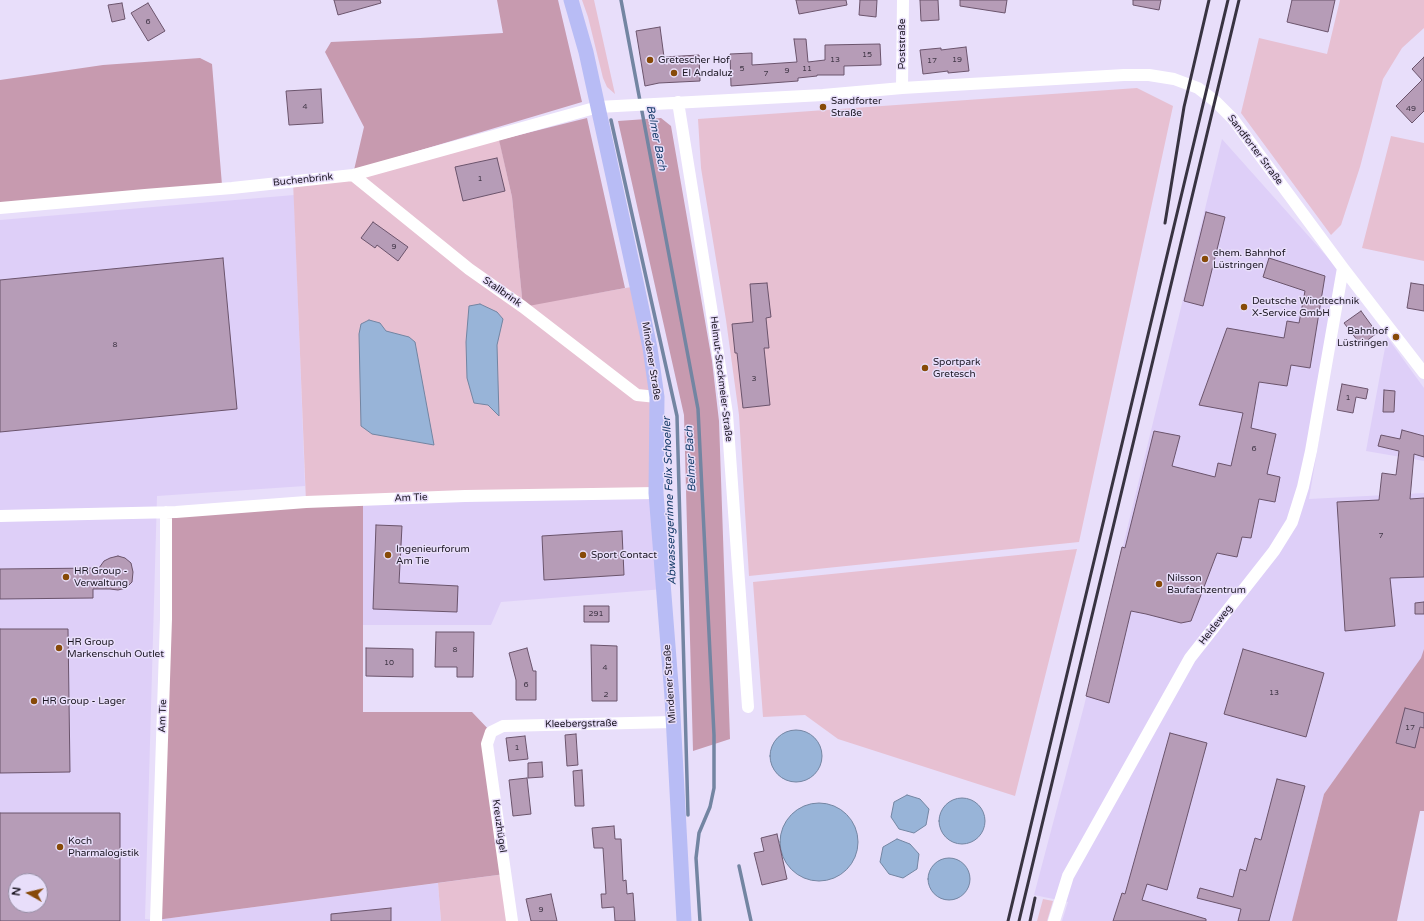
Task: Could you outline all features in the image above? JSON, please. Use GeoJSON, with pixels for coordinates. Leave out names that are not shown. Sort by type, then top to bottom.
{"type":"FeatureCollection","features":[{"type":"Feature","properties":{"kind":"main road","name":"Mindener Straße"},"geometry":{"type":"LineString","coordinates":[[571,0],[586,52],[650,348],[658,397],[656,493],[673,722],[684,921]]}},
{"type":"Feature","properties":{"kind":"street","name":"Poststraße"},"geometry":{"type":"LineString","coordinates":[[902,0],[902,88]]}},
{"type":"Feature","properties":{"kind":"street","name":"Sandforter Straße"},"geometry":{"type":"LineString","coordinates":[[598,107],[628,104],[823,95],[902,88],[1124,75],[1149,75],[1174,79],[1198,88],[1215,101],[1234,119],[1343,268],[1424,373]]}},
{"type":"Feature","properties":{"kind":"street","name":"Helmut-Stockmeier-Straße"},"geometry":{"type":"LineString","coordinates":[[678,102],[727,414],[748,707]]}},
{"type":"Feature","properties":{"kind":"street","name":"Buchenbrink"},"geometry":{"type":"LineString","coordinates":[[0,208],[232,188],[353,175],[598,107]]}},
{"type":"Feature","properties":{"kind":"street","name":"Stallbrink"},"geometry":{"type":"LineString","coordinates":[[353,175],[469,269],[523,307],[637,395],[658,397]]}},
{"type":"Feature","properties":{"kind":"street","name":"Heideweg"},"geometry":{"type":"LineString","coordinates":[[1054,921],[1068,876],[1190,658],[1274,551],[1292,522],[1303,487],[1311,451],[1343,268]]}},
{"type":"Feature","properties":{"kind":"street","name":"Am Tie"},"geometry":{"type":"LineString","coordinates":[[0,516],[166,512],[306,502],[461,496],[656,493]]}},
{"type":"Feature","properties":{"kind":"street","name":"Am Tie"},"geometry":{"type":"LineString","coordinates":[[156,921],[166,619],[166,512]]}},
{"type":"Feature","properties":{"kind":"street","name":"Kleebergstraße"},"geometry":{"type":"LineString","coordinates":[[491,732],[503,726],[673,722]]}},
{"type":"Feature","properties":{"kind":"street","name":"Kreuzhügel"},"geometry":{"type":"LineString","coordinates":[[491,732],[487,744],[512,921]]}},
{"type":"Feature","properties":{"kind":"shaded area"},"geometry":{"type":"Polygon","coordinates":[[[497,0],[558,0],[582,102],[354,170],[364,127],[325,52],[331,42],[503,33],[497,0]]]}},
{"type":"Feature","properties":{"kind":"shaded area"},"geometry":{"type":"Polygon","coordinates":[[[582,0],[594,0],[615,94],[607,87],[603,78],[588,17],[582,0]]]}},
{"type":"Feature","properties":{"kind":"shaded area"},"geometry":{"type":"Polygon","coordinates":[[[1340,0],[1424,0],[1424,28],[1402,48],[1383,79],[1360,167],[1341,225],[1331,235],[1241,113],[1259,38],[1327,54],[1340,0]]]}},
{"type":"Feature","properties":{"kind":"shaded area"},"geometry":{"type":"Polygon","coordinates":[[[200,58],[212,64],[222,185],[0,204],[0,80],[103,65],[200,58]]]}},
{"type":"Feature","properties":{"kind":"shaded area","name":"Sportpark Gretesch"},"geometry":{"type":"Polygon","coordinates":[[[1137,88],[1173,106],[1079,542],[749,576],[739,415],[726,320],[701,168],[698,119],[1137,88]]]}},
{"type":"Feature","properties":{"kind":"shaded area"},"geometry":{"type":"Polygon","coordinates":[[[587,118],[625,288],[523,307],[512,197],[499,140],[587,118]]]}},
{"type":"Feature","properties":{"kind":"shaded area"},"geometry":{"type":"Polygon","coordinates":[[[661,118],[671,126],[712,361],[719,421],[730,739],[693,751],[684,415],[618,121],[661,118]]]}},
{"type":"Feature","properties":{"kind":"shaded area"},"geometry":{"type":"Polygon","coordinates":[[[498,134],[512,197],[523,306],[637,286],[650,348],[656,493],[306,502],[293,181],[353,175],[498,134]]]}},
{"type":"Feature","properties":{"kind":"shaded area"},"geometry":{"type":"Polygon","coordinates":[[[1391,136],[1424,143],[1424,261],[1362,248],[1391,136]]]}},
{"type":"Feature","properties":{"kind":"shaded area"},"geometry":{"type":"Polygon","coordinates":[[[1222,139],[1346,278],[1309,499],[1424,493],[1424,649],[1422,658],[1324,794],[1292,921],[1062,921],[1068,902],[1034,895],[1084,706],[1222,139]]]}},
{"type":"Feature","properties":{"kind":"shaded area"},"geometry":{"type":"Polygon","coordinates":[[[294,195],[305,486],[157,496],[145,919],[156,920],[438,883],[441,921],[0,921],[0,220],[294,195]]]}},
{"type":"Feature","properties":{"kind":"shaded area"},"geometry":{"type":"Polygon","coordinates":[[[1387,337],[1424,388],[1424,461],[1366,451],[1387,337]]]}},
{"type":"Feature","properties":{"kind":"shaded area"},"geometry":{"type":"Polygon","coordinates":[[[656,493],[664,589],[501,602],[491,625],[363,625],[363,500],[656,493]]]}},
{"type":"Feature","properties":{"kind":"shaded area"},"geometry":{"type":"Polygon","coordinates":[[[363,500],[363,712],[472,712],[491,732],[505,874],[156,920],[166,512],[363,500]]]}},
{"type":"Feature","properties":{"kind":"shaded area"},"geometry":{"type":"Polygon","coordinates":[[[1077,549],[1015,796],[838,739],[805,715],[763,717],[753,582],[1077,549]]]}},
{"type":"Feature","properties":{"kind":"shaded area"},"geometry":{"type":"Polygon","coordinates":[[[1424,649],[1424,811],[1420,811],[1397,921],[1292,921],[1324,794],[1421,658],[1424,649]]]}},
{"type":"Feature","properties":{"kind":"shaded area"},"geometry":{"type":"Polygon","coordinates":[[[505,874],[512,921],[441,921],[438,883],[505,874]]]}},
{"type":"Feature","properties":{"kind":"shaded area"},"geometry":{"type":"Polygon","coordinates":[[[1043,899],[1053,901],[1047,921],[1037,921],[1043,899]]]}},
{"type":"Feature","properties":{"kind":"water"},"geometry":{"type":"Polygon","coordinates":[[[480,304],[497,312],[503,319],[497,345],[499,416],[488,405],[474,403],[467,378],[466,342],[469,306],[480,304]]]}},
{"type":"Feature","properties":{"kind":"water"},"geometry":{"type":"Polygon","coordinates":[[[369,320],[380,323],[386,331],[409,337],[415,342],[434,445],[372,434],[361,426],[359,334],[361,324],[369,320]]]}},
{"type":"Feature","properties":{"kind":"water"},"geometry":{"type":"Polygon","coordinates":[[[791,730],[801,730],[811,734],[818,741],[822,751],[822,761],[818,771],[811,778],[801,782],[791,782],[781,778],[774,771],[770,761],[770,751],[774,741],[781,734],[791,730]]]}},
{"type":"Feature","properties":{"kind":"water"},"geometry":{"type":"Polygon","coordinates":[[[907,795],[920,799],[929,809],[926,825],[914,833],[899,829],[891,817],[894,802],[907,795]]]}},
{"type":"Feature","properties":{"kind":"water"},"geometry":{"type":"Polygon","coordinates":[[[962,798],[975,802],[981,808],[985,821],[981,834],[975,840],[962,844],[949,840],[943,834],[939,821],[943,808],[949,802],[962,798]]]}},
{"type":"Feature","properties":{"kind":"water"},"geometry":{"type":"Polygon","coordinates":[[[819,803],[834,806],[847,814],[855,827],[858,842],[855,857],[847,870],[834,878],[819,881],[804,878],[791,870],[783,857],[780,842],[783,827],[791,814],[804,806],[819,803]]]}},
{"type":"Feature","properties":{"kind":"water"},"geometry":{"type":"Polygon","coordinates":[[[897,839],[910,844],[919,854],[917,869],[903,878],[889,874],[880,862],[883,847],[897,839]]]}},
{"type":"Feature","properties":{"kind":"water"},"geometry":{"type":"Polygon","coordinates":[[[945,858],[953,858],[961,861],[967,867],[970,879],[967,891],[961,897],[953,900],[945,900],[937,897],[931,891],[928,883],[928,875],[931,867],[937,861],[945,858]]]}},
{"type":"Feature","properties":{"kind":"building"},"geometry":{"type":"Polygon","coordinates":[[[334,0],[380,0],[381,3],[338,15],[334,0]]]}},
{"type":"Feature","properties":{"kind":"building"},"geometry":{"type":"Polygon","coordinates":[[[796,0],[846,0],[847,5],[799,14],[796,0]]]}},
{"type":"Feature","properties":{"kind":"building"},"geometry":{"type":"Polygon","coordinates":[[[860,0],[877,0],[876,17],[859,15],[860,0]]]}},
{"type":"Feature","properties":{"kind":"building"},"geometry":{"type":"Polygon","coordinates":[[[920,0],[938,0],[939,20],[921,21],[920,0]]]}},
{"type":"Feature","properties":{"kind":"building"},"geometry":{"type":"Polygon","coordinates":[[[960,0],[1007,0],[1005,13],[960,6],[960,0]]]}},
{"type":"Feature","properties":{"kind":"building"},"geometry":{"type":"Polygon","coordinates":[[[1133,0],[1161,0],[1159,10],[1133,5],[1133,0]]]}},
{"type":"Feature","properties":{"kind":"building"},"geometry":{"type":"Polygon","coordinates":[[[1292,0],[1335,0],[1328,32],[1287,22],[1292,0]]]}},
{"type":"Feature","properties":{"kind":"building"},"geometry":{"type":"Polygon","coordinates":[[[122,3],[125,19],[112,22],[108,5],[122,3]]]}},
{"type":"Feature","properties":{"kind":"building"},"geometry":{"type":"Polygon","coordinates":[[[148,3],[165,31],[148,41],[131,13],[148,3]]]}},
{"type":"Feature","properties":{"kind":"building"},"geometry":{"type":"Polygon","coordinates":[[[660,27],[664,57],[699,55],[700,81],[659,83],[645,86],[636,31],[660,27]]]}},
{"type":"Feature","properties":{"kind":"building"},"geometry":{"type":"Polygon","coordinates":[[[794,39],[806,39],[808,62],[825,60],[825,45],[880,44],[881,65],[844,66],[844,75],[817,75],[798,78],[798,81],[731,86],[730,54],[752,53],[752,65],[797,62],[794,39]]]}},
{"type":"Feature","properties":{"kind":"building"},"geometry":{"type":"Polygon","coordinates":[[[966,47],[969,71],[948,73],[948,71],[923,74],[920,50],[941,48],[941,50],[966,47]]]}},
{"type":"Feature","properties":{"kind":"building"},"geometry":{"type":"Polygon","coordinates":[[[1424,57],[1424,111],[1412,123],[1396,106],[1422,80],[1412,69],[1424,57]]]}},
{"type":"Feature","properties":{"kind":"building"},"geometry":{"type":"Polygon","coordinates":[[[321,89],[323,123],[289,125],[286,91],[321,89]]]}},
{"type":"Feature","properties":{"kind":"building"},"geometry":{"type":"Polygon","coordinates":[[[497,158],[505,191],[463,201],[455,167],[497,158]]]}},
{"type":"Feature","properties":{"kind":"building","name":"ehem. Bahnhof Lüstringen"},"geometry":{"type":"Polygon","coordinates":[[[1206,212],[1225,217],[1203,306],[1184,301],[1206,212]]]}},
{"type":"Feature","properties":{"kind":"building"},"geometry":{"type":"Polygon","coordinates":[[[373,222],[408,247],[398,261],[377,245],[375,248],[361,238],[373,222]]]}},
{"type":"Feature","properties":{"kind":"building"},"geometry":{"type":"Polygon","coordinates":[[[223,258],[237,409],[0,432],[0,280],[223,258]]]}},
{"type":"Feature","properties":{"kind":"building","name":"Nilsson Baufachzentrum"},"geometry":{"type":"Polygon","coordinates":[[[1269,258],[1325,276],[1310,368],[1291,365],[1287,386],[1259,382],[1251,428],[1276,434],[1267,474],[1280,477],[1275,502],[1259,499],[1251,538],[1242,537],[1237,557],[1217,553],[1191,621],[1181,623],[1131,611],[1109,703],[1086,696],[1122,547],[1125,548],[1154,431],[1180,436],[1172,466],[1215,477],[1218,463],[1231,466],[1243,413],[1199,405],[1227,328],[1284,338],[1287,321],[1299,323],[1305,291],[1263,277],[1269,258]]]}},
{"type":"Feature","properties":{"kind":"building"},"geometry":{"type":"Polygon","coordinates":[[[767,283],[771,317],[766,318],[769,348],[764,348],[770,405],[743,408],[732,324],[753,322],[750,284],[767,283]]]}},
{"type":"Feature","properties":{"kind":"building"},"geometry":{"type":"Polygon","coordinates":[[[1411,283],[1424,285],[1424,311],[1407,308],[1411,283]]]}},
{"type":"Feature","properties":{"kind":"building"},"geometry":{"type":"Polygon","coordinates":[[[1361,311],[1377,333],[1361,345],[1344,323],[1361,311]]]}},
{"type":"Feature","properties":{"kind":"building"},"geometry":{"type":"Polygon","coordinates":[[[1342,384],[1368,389],[1366,399],[1356,397],[1353,413],[1337,410],[1342,384]]]}},
{"type":"Feature","properties":{"kind":"building"},"geometry":{"type":"Polygon","coordinates":[[[1384,390],[1395,391],[1394,412],[1383,412],[1384,390]]]}},
{"type":"Feature","properties":{"kind":"building"},"geometry":{"type":"Polygon","coordinates":[[[1402,430],[1424,436],[1424,457],[1414,454],[1410,499],[1424,498],[1424,577],[1390,578],[1395,626],[1345,631],[1337,502],[1379,500],[1382,473],[1396,475],[1399,451],[1378,446],[1381,435],[1400,439],[1402,430]]]}},
{"type":"Feature","properties":{"kind":"building","name":"Ingenieurforum Am Tie"},"geometry":{"type":"Polygon","coordinates":[[[376,525],[402,526],[399,583],[458,586],[457,612],[373,609],[376,525]]]}},
{"type":"Feature","properties":{"kind":"building","name":"Sport Contact"},"geometry":{"type":"Polygon","coordinates":[[[622,531],[624,575],[544,580],[542,536],[622,531]]]}},
{"type":"Feature","properties":{"kind":"building","name":"HR Group - Verwaltung"},"geometry":{"type":"Polygon","coordinates":[[[118,556],[125,558],[131,563],[133,572],[132,582],[126,588],[118,590],[93,589],[93,598],[0,599],[0,569],[99,568],[104,561],[118,556]]]}},
{"type":"Feature","properties":{"kind":"building"},"geometry":{"type":"Polygon","coordinates":[[[1424,602],[1424,614],[1415,614],[1415,603],[1424,602]]]}},
{"type":"Feature","properties":{"kind":"building"},"geometry":{"type":"Polygon","coordinates":[[[584,606],[609,606],[609,622],[584,622],[584,606]]]}},
{"type":"Feature","properties":{"kind":"building","name":"HR Group - Lager"},"geometry":{"type":"Polygon","coordinates":[[[0,629],[68,629],[70,772],[0,773],[0,629]]]}},
{"type":"Feature","properties":{"kind":"building"},"geometry":{"type":"Polygon","coordinates":[[[436,632],[474,632],[473,677],[457,677],[457,667],[435,667],[436,632]]]}},
{"type":"Feature","properties":{"kind":"building"},"geometry":{"type":"Polygon","coordinates":[[[591,645],[617,646],[617,701],[592,701],[591,645]]]}},
{"type":"Feature","properties":{"kind":"building"},"geometry":{"type":"Polygon","coordinates":[[[366,648],[413,649],[413,677],[366,676],[366,648]]]}},
{"type":"Feature","properties":{"kind":"building"},"geometry":{"type":"Polygon","coordinates":[[[527,648],[533,671],[536,671],[536,700],[516,700],[516,680],[509,653],[527,648]]]}},
{"type":"Feature","properties":{"kind":"building"},"geometry":{"type":"Polygon","coordinates":[[[1243,649],[1324,673],[1306,737],[1224,714],[1243,649]]]}},
{"type":"Feature","properties":{"kind":"building"},"geometry":{"type":"Polygon","coordinates":[[[1405,708],[1424,713],[1424,728],[1420,727],[1415,748],[1396,743],[1405,708]]]}},
{"type":"Feature","properties":{"kind":"building"},"geometry":{"type":"Polygon","coordinates":[[[1170,733],[1207,743],[1167,890],[1147,884],[1142,900],[1206,919],[1206,921],[1113,921],[1122,893],[1125,894],[1170,733]]]}},
{"type":"Feature","properties":{"kind":"building"},"geometry":{"type":"Polygon","coordinates":[[[576,734],[578,765],[567,766],[565,735],[576,734]]]}},
{"type":"Feature","properties":{"kind":"building"},"geometry":{"type":"Polygon","coordinates":[[[525,736],[528,759],[509,761],[506,738],[525,736]]]}},
{"type":"Feature","properties":{"kind":"building"},"geometry":{"type":"Polygon","coordinates":[[[542,762],[543,777],[528,778],[528,763],[542,762]]]}},
{"type":"Feature","properties":{"kind":"building"},"geometry":{"type":"Polygon","coordinates":[[[582,770],[584,806],[575,806],[573,771],[582,770]]]}},
{"type":"Feature","properties":{"kind":"building"},"geometry":{"type":"Polygon","coordinates":[[[527,778],[531,814],[513,816],[509,780],[527,778]]]}},
{"type":"Feature","properties":{"kind":"building"},"geometry":{"type":"Polygon","coordinates":[[[1277,779],[1305,786],[1269,921],[1238,921],[1241,909],[1197,898],[1200,888],[1233,897],[1240,869],[1246,871],[1255,838],[1261,840],[1277,779]]]}},
{"type":"Feature","properties":{"kind":"building","name":"Koch Pharmalogistik"},"geometry":{"type":"Polygon","coordinates":[[[0,813],[120,813],[120,921],[0,921],[0,813]]]}},
{"type":"Feature","properties":{"kind":"building"},"geometry":{"type":"Polygon","coordinates":[[[614,826],[615,839],[621,839],[623,881],[626,880],[627,894],[633,893],[635,921],[615,921],[614,907],[602,908],[601,894],[606,894],[603,848],[594,848],[592,828],[614,826]]]}},
{"type":"Feature","properties":{"kind":"building"},"geometry":{"type":"Polygon","coordinates":[[[777,834],[787,879],[762,885],[754,853],[764,851],[761,838],[777,834]]]}},
{"type":"Feature","properties":{"kind":"building"},"geometry":{"type":"Polygon","coordinates":[[[551,894],[557,921],[531,921],[526,899],[551,894]]]}},
{"type":"Feature","properties":{"kind":"building"},"geometry":{"type":"Polygon","coordinates":[[[391,908],[391,921],[331,921],[331,914],[391,908]]]}},
{"type":"Feature","properties":{"kind":"waterway","name":"Belmer Bach"},"geometry":{"type":"LineString","coordinates":[[621,0],[698,409],[714,735],[714,788],[710,807],[699,833],[696,858],[700,921]]}},
{"type":"Feature","properties":{"kind":"waterway","name":"Abwassergerinne Felix Schoeller"},"geometry":{"type":"LineString","coordinates":[[611,120],[677,416],[688,815]]}},
{"type":"Feature","properties":{"kind":"waterway"},"geometry":{"type":"LineString","coordinates":[[739,866],[751,921]]}},
{"type":"Feature","properties":{"kind":"railway"},"geometry":{"type":"LineString","coordinates":[[1165,223],[1184,107],[1209,0]]}},
{"type":"Feature","properties":{"kind":"railway"},"geometry":{"type":"LineString","coordinates":[[1008,921],[1228,0]]}},
{"type":"Feature","properties":{"kind":"railway"},"geometry":{"type":"LineString","coordinates":[[1019,921],[1239,0]]}},
{"type":"Feature","properties":{"kind":"railway"},"geometry":{"type":"LineString","coordinates":[[1030,921],[1035,898]]}},
{"type":"Feature","properties":{"kind":"place","name":"Gretescher Hof"},"geometry":{"type":"Point","coordinates":[650,60]}},
{"type":"Feature","properties":{"kind":"place","name":"El Andaluz"},"geometry":{"type":"Point","coordinates":[674,73]}},
{"type":"Feature","properties":{"kind":"place","name":"Sandforter Straße"},"geometry":{"type":"Point","coordinates":[823,107]}},
{"type":"Feature","properties":{"kind":"place","name":"ehem. Bahnhof Lüstringen"},"geometry":{"type":"Point","coordinates":[1205,259]}},
{"type":"Feature","properties":{"kind":"place","name":"Deutsche Windtechnik X-Service GmbH"},"geometry":{"type":"Point","coordinates":[1244,307]}},
{"type":"Feature","properties":{"kind":"place","name":"Bahnhof Lüstringen"},"geometry":{"type":"Point","coordinates":[1396,337]}},
{"type":"Feature","properties":{"kind":"place","name":"Sportpark Gretesch"},"geometry":{"type":"Point","coordinates":[925,368]}},
{"type":"Feature","properties":{"kind":"place","name":"Ingenieurforum Am Tie"},"geometry":{"type":"Point","coordinates":[388,555]}},
{"type":"Feature","properties":{"kind":"place","name":"Sport Contact"},"geometry":{"type":"Point","coordinates":[583,555]}},
{"type":"Feature","properties":{"kind":"place","name":"HR Group - Verwaltung"},"geometry":{"type":"Point","coordinates":[66,577]}},
{"type":"Feature","properties":{"kind":"place","name":"Nilsson Baufachzentrum"},"geometry":{"type":"Point","coordinates":[1159,584]}},
{"type":"Feature","properties":{"kind":"place","name":"HR Group Markenschuh Outlet"},"geometry":{"type":"Point","coordinates":[59,648]}},
{"type":"Feature","properties":{"kind":"place","name":"HR Group - Lager"},"geometry":{"type":"Point","coordinates":[34,701]}},
{"type":"Feature","properties":{"kind":"place","name":"Koch Pharmalogistik"},"geometry":{"type":"Point","coordinates":[60,847]}}]}
